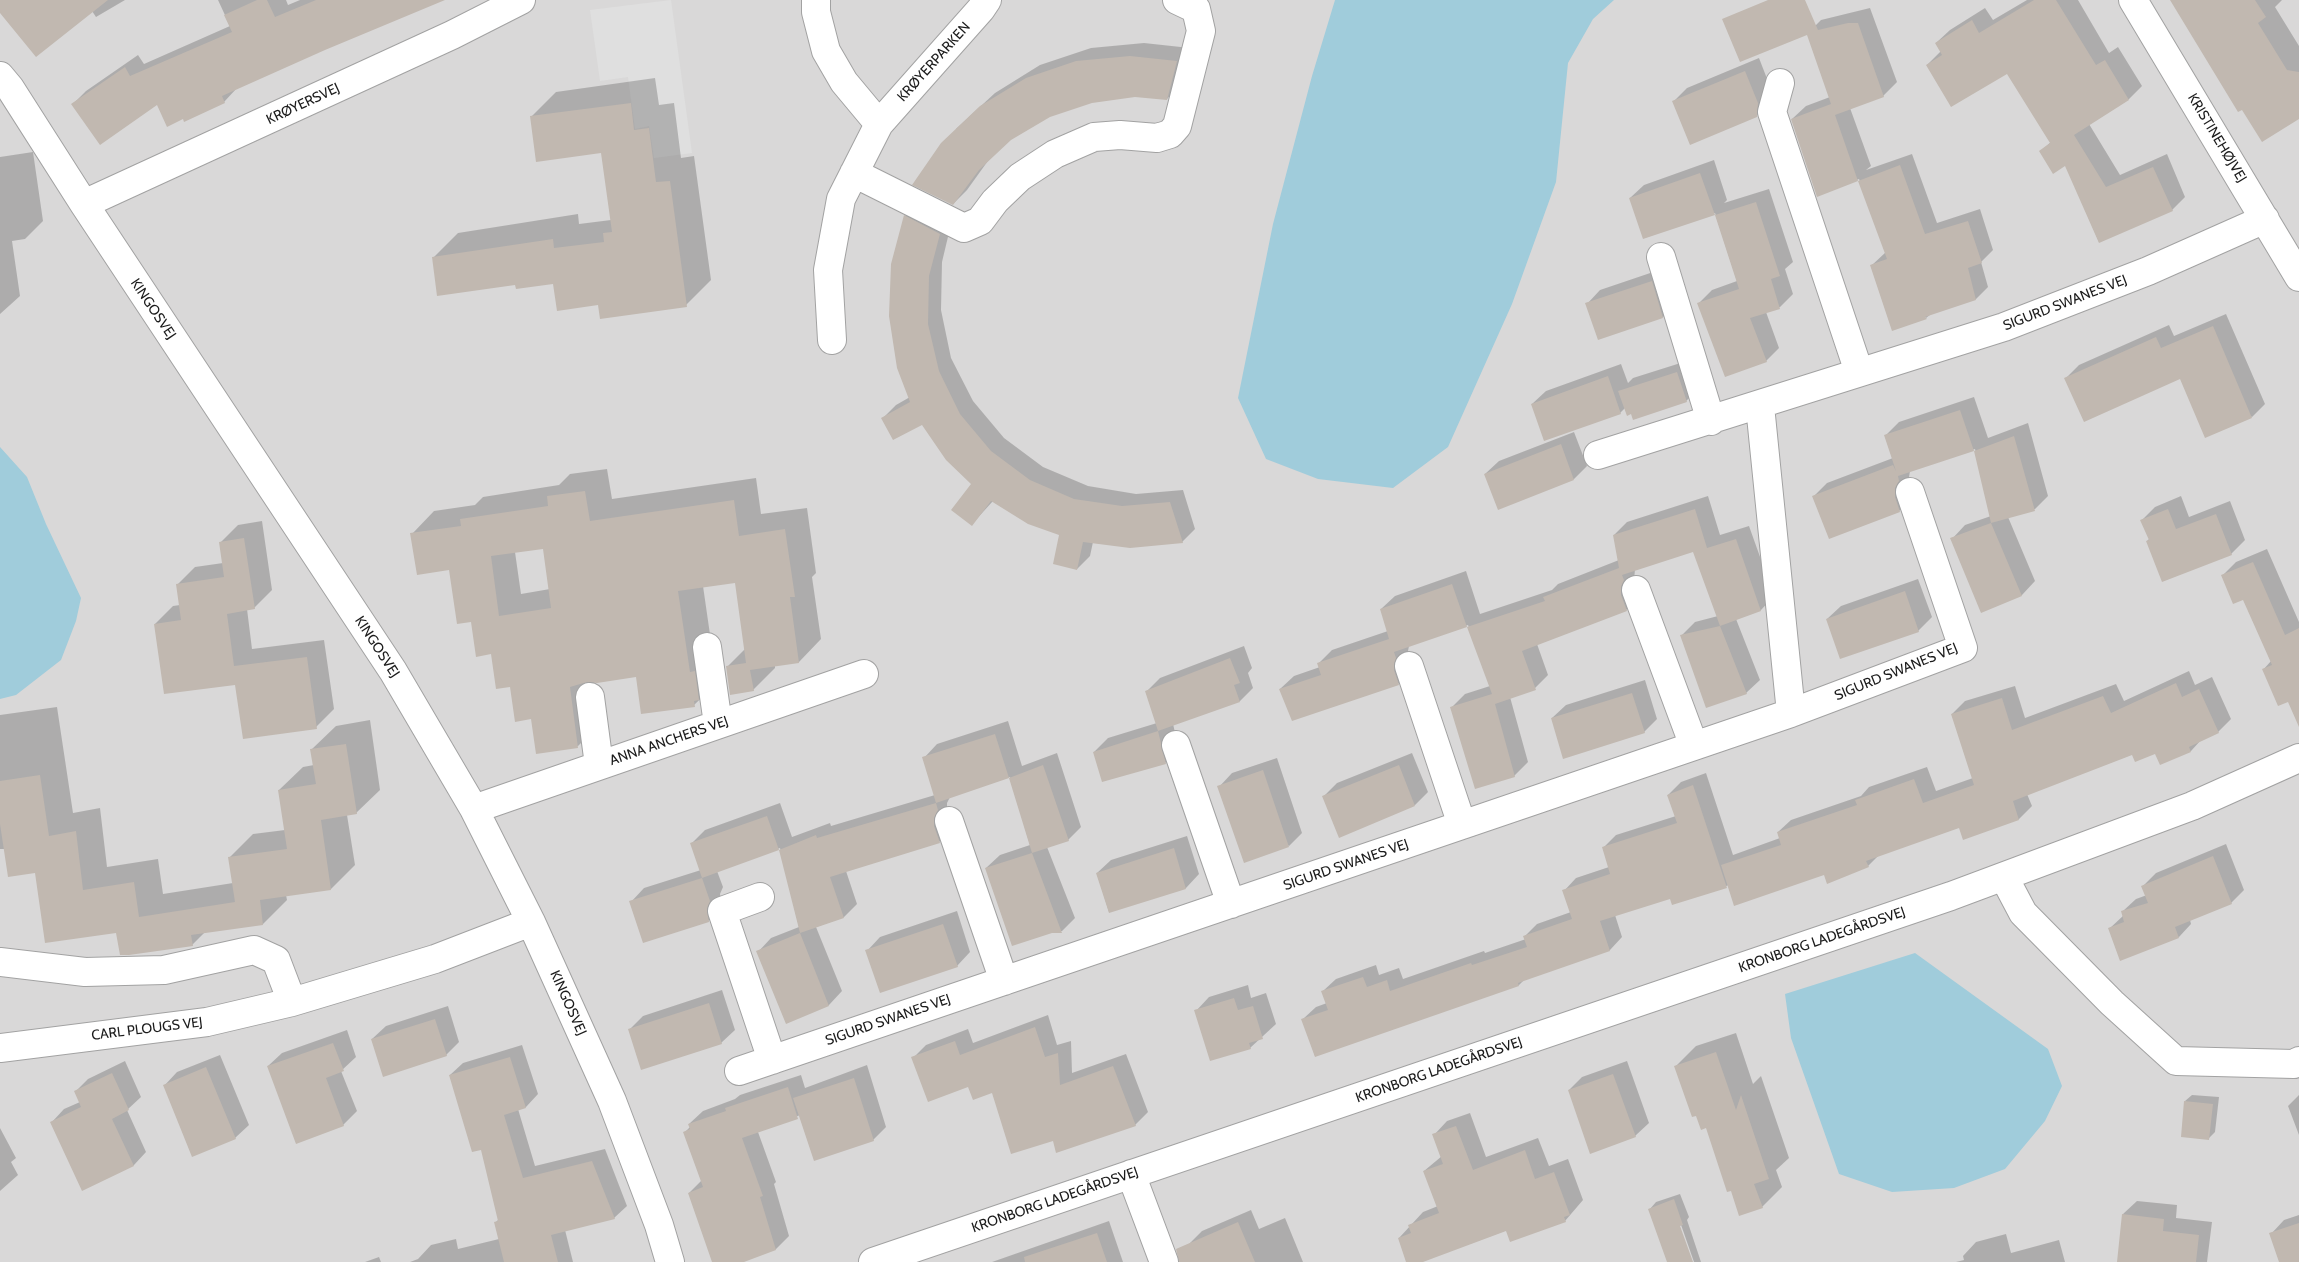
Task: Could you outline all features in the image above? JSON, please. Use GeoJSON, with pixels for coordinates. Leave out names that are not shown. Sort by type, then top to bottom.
{"type":"FeatureCollection","features":[{"type":"Feature","properties":{"kind":"street","name":"KRØYERSVEJ"},"geometry":{"type":"LineString","coordinates":[[84,204],[452,36],[521,0]]}},
{"type":"Feature","properties":{"kind":"street"},"geometry":{"type":"LineString","coordinates":[[816,0],[816,12],[826,51],[844,82],[879,124]]}},
{"type":"Feature","properties":{"kind":"street","name":"KRØYERPARKEN"},"geometry":{"type":"LineString","coordinates":[[832,340],[828,270],[841,199],[879,124],[981,10],[987,0]]}},
{"type":"Feature","properties":{"kind":"street"},"geometry":{"type":"LineString","coordinates":[[854,173],[964,228],[980,221],[995,201],[1020,177],[1055,154],[1094,138],[1120,135],[1157,138],[1170,134],[1177,126],[1202,31],[1196,9],[1177,0]]}},
{"type":"Feature","properties":{"kind":"street","name":"KRISTINEHØJVEJ"},"geometry":{"type":"LineString","coordinates":[[2134,0],[2299,277]]}},
{"type":"Feature","properties":{"kind":"street","name":"KINGOSVEJ"},"geometry":{"type":"LineString","coordinates":[[0,76],[10,88],[84,204],[393,670],[474,809],[532,922],[612,1101],[659,1225],[670,1262]]}},
{"type":"Feature","properties":{"kind":"street"},"geometry":{"type":"LineString","coordinates":[[1780,83],[1772,112],[1859,372]]}},
{"type":"Feature","properties":{"kind":"street","name":"SIGURD SWANES VEJ"},"geometry":{"type":"LineString","coordinates":[[1598,456],[1760,406],[1859,372],[2004,328],[2148,271],[2265,220]]}},
{"type":"Feature","properties":{"kind":"street"},"geometry":{"type":"LineString","coordinates":[[1661,257],[1711,421]]}},
{"type":"Feature","properties":{"kind":"street"},"geometry":{"type":"LineString","coordinates":[[1760,406],[1791,713]]}},
{"type":"Feature","properties":{"kind":"street","name":"SIGURD SWANES VEJ"},"geometry":{"type":"LineString","coordinates":[[738,1071],[1791,713],[1963,648],[1910,492]]}},
{"type":"Feature","properties":{"kind":"street"},"geometry":{"type":"LineString","coordinates":[[1636,590],[1694,746]]}},
{"type":"Feature","properties":{"kind":"street"},"geometry":{"type":"LineString","coordinates":[[707,647],[718,724]]}},
{"type":"Feature","properties":{"kind":"street"},"geometry":{"type":"LineString","coordinates":[[1408,666],[1462,825]]}},
{"type":"Feature","properties":{"kind":"street","name":"ANNA ANCHERS VEJ"},"geometry":{"type":"LineString","coordinates":[[474,809],[864,674]]}},
{"type":"Feature","properties":{"kind":"street"},"geometry":{"type":"LineString","coordinates":[[590,698],[600,765]]}},
{"type":"Feature","properties":{"kind":"street"},"geometry":{"type":"LineString","coordinates":[[1176,745],[1231,904]]}},
{"type":"Feature","properties":{"kind":"street","name":"KRONBORG LADEGÅRDSVEJ"},"geometry":{"type":"LineString","coordinates":[[873,1262],[2004,877],[2192,806],[2299,758]]}},
{"type":"Feature","properties":{"kind":"street"},"geometry":{"type":"LineString","coordinates":[[949,821],[1004,981]]}},
{"type":"Feature","properties":{"kind":"street"},"geometry":{"type":"LineString","coordinates":[[2004,877],[2023,913],[2112,1003],[2176,1061],[2294,1064],[2299,1061]]}},
{"type":"Feature","properties":{"kind":"street"},"geometry":{"type":"LineString","coordinates":[[760,897],[722,910],[772,1060]]}},
{"type":"Feature","properties":{"kind":"street","name":"CARL PLOUGS VEJ"},"geometry":{"type":"LineString","coordinates":[[0,1048],[206,1022],[292,1002],[435,959],[532,922]]}},
{"type":"Feature","properties":{"kind":"street"},"geometry":{"type":"LineString","coordinates":[[0,962],[85,972],[164,970],[254,950],[276,960],[292,1002]]}},
{"type":"Feature","properties":{"kind":"street"},"geometry":{"type":"LineString","coordinates":[[1131,1174],[1164,1262]]}},
{"type":"Feature","properties":{"kind":"shaded area"},"geometry":{"type":"Polygon","coordinates":[[[0,0],[2299,0],[2299,1262],[0,1262],[0,0]]]}},
{"type":"Feature","properties":{"kind":"shaded area"},"geometry":{"type":"Polygon","coordinates":[[[671,0],[692,153],[654,158],[649,126],[635,129],[628,77],[600,81],[590,10],[671,0]]]}},
{"type":"Feature","properties":{"kind":"water"},"geometry":{"type":"Polygon","coordinates":[[[1335,0],[1614,0],[1593,19],[1568,63],[1556,182],[1512,304],[1448,447],[1393,488],[1318,479],[1266,459],[1238,398],[1273,224],[1312,76],[1335,0]]]}},
{"type":"Feature","properties":{"kind":"water"},"geometry":{"type":"Polygon","coordinates":[[[0,447],[27,477],[46,524],[81,598],[76,621],[61,660],[16,695],[0,699],[0,447]]]}},
{"type":"Feature","properties":{"kind":"water"},"geometry":{"type":"Polygon","coordinates":[[[1915,953],[2048,1049],[2062,1086],[2045,1121],[2005,1169],[1954,1188],[1892,1192],[1839,1174],[1791,1038],[1785,994],[1915,953]]]}},
{"type":"Feature","properties":{"kind":"building"},"geometry":{"type":"Polygon","coordinates":[[[0,0],[108,0],[36,57],[0,13],[0,0]]]}},
{"type":"Feature","properties":{"kind":"building"},"geometry":{"type":"Polygon","coordinates":[[[257,0],[267,0],[275,17],[316,0],[445,0],[325,50],[222,96],[225,103],[184,122],[183,119],[167,127],[157,105],[100,145],[71,104],[125,67],[130,76],[232,32],[224,15],[257,0]]]}},
{"type":"Feature","properties":{"kind":"building"},"geometry":{"type":"Polygon","coordinates":[[[1768,0],[1805,0],[1818,30],[1848,23],[1858,23],[1884,97],[1835,115],[1858,181],[1817,197],[1791,119],[1831,104],[1807,35],[1740,62],[1722,19],[1768,0]]]}},
{"type":"Feature","properties":{"kind":"building"},"geometry":{"type":"Polygon","coordinates":[[[2034,0],[2056,0],[2096,65],[2105,60],[2129,100],[2074,135],[2106,187],[2153,167],[2173,211],[2099,243],[2065,166],[2053,174],[2039,151],[2050,143],[2007,74],[1951,107],[1926,65],[1942,55],[1935,43],[1972,20],[1979,33],[2034,0]]]}},
{"type":"Feature","properties":{"kind":"building"},"geometry":{"type":"Polygon","coordinates":[[[2170,0],[2255,0],[2266,17],[2258,23],[2287,70],[2299,72],[2299,119],[2262,142],[2242,110],[2238,112],[2170,0]]]}},
{"type":"Feature","properties":{"kind":"building"},"geometry":{"type":"Polygon","coordinates":[[[1130,56],[1177,61],[1167,100],[1135,97],[1092,103],[1050,117],[1011,140],[979,170],[953,205],[912,185],[941,143],[980,106],[1026,78],[1076,61],[1130,56]]]}},
{"type":"Feature","properties":{"kind":"building"},"geometry":{"type":"Polygon","coordinates":[[[1745,71],[1758,103],[1757,117],[1690,145],[1672,101],[1745,71]]]}},
{"type":"Feature","properties":{"kind":"building"},"geometry":{"type":"Polygon","coordinates":[[[631,103],[634,130],[649,128],[656,182],[670,181],[687,307],[600,319],[598,305],[557,311],[553,284],[516,289],[515,285],[437,296],[432,257],[553,239],[554,248],[604,242],[603,233],[612,232],[601,153],[536,162],[530,116],[631,103]]]}},
{"type":"Feature","properties":{"kind":"building"},"geometry":{"type":"Polygon","coordinates":[[[1900,165],[1925,234],[1968,221],[1982,263],[1968,268],[1976,300],[1925,317],[1927,319],[1892,331],[1870,265],[1887,259],[1858,181],[1900,165]]]}},
{"type":"Feature","properties":{"kind":"building"},"geometry":{"type":"Polygon","coordinates":[[[1700,173],[1715,215],[1643,239],[1629,198],[1700,173]]]}},
{"type":"Feature","properties":{"kind":"building"},"geometry":{"type":"Polygon","coordinates":[[[1756,202],[1780,276],[1771,279],[1780,309],[1750,318],[1767,362],[1725,377],[1697,303],[1739,289],[1715,215],[1756,202]]]}},
{"type":"Feature","properties":{"kind":"building"},"geometry":{"type":"Polygon","coordinates":[[[904,215],[940,234],[929,276],[928,324],[939,371],[960,414],[991,451],[1030,480],[1074,499],[1122,506],[1170,502],[1183,543],[1130,548],[1083,542],[1077,570],[1053,564],[1059,535],[1028,524],[991,501],[972,526],[951,510],[971,484],[946,460],[922,425],[893,440],[881,418],[910,402],[897,368],[889,316],[891,264],[904,215]]]}},
{"type":"Feature","properties":{"kind":"building"},"geometry":{"type":"Polygon","coordinates":[[[1652,281],[1663,318],[1598,340],[1585,303],[1652,281]]]}},
{"type":"Feature","properties":{"kind":"building"},"geometry":{"type":"Polygon","coordinates":[[[2213,326],[2252,418],[2205,438],[2180,379],[2084,422],[2064,378],[2156,337],[2161,348],[2213,326]]]}},
{"type":"Feature","properties":{"kind":"building"},"geometry":{"type":"Polygon","coordinates":[[[1677,372],[1687,402],[1633,420],[1631,414],[1627,416],[1618,391],[1677,372]]]}},
{"type":"Feature","properties":{"kind":"building"},"geometry":{"type":"Polygon","coordinates":[[[1608,376],[1621,414],[1544,441],[1531,404],[1608,376]]]}},
{"type":"Feature","properties":{"kind":"building"},"geometry":{"type":"Polygon","coordinates":[[[1960,410],[1974,451],[1898,476],[1899,481],[1895,488],[1895,497],[1900,512],[1829,539],[1812,496],[1893,465],[1896,471],[1884,435],[1960,410]]]}},
{"type":"Feature","properties":{"kind":"building"},"geometry":{"type":"Polygon","coordinates":[[[2014,436],[2035,511],[1991,523],[1974,451],[2014,436]]]}},
{"type":"Feature","properties":{"kind":"building"},"geometry":{"type":"Polygon","coordinates":[[[1561,444],[1574,480],[1498,510],[1484,474],[1561,444]]]}},
{"type":"Feature","properties":{"kind":"building"},"geometry":{"type":"Polygon","coordinates":[[[585,491],[590,521],[734,500],[739,536],[785,529],[795,597],[790,597],[799,663],[750,670],[754,691],[730,695],[726,666],[746,663],[735,583],[678,591],[690,672],[695,671],[699,700],[694,701],[695,707],[641,714],[636,677],[597,683],[587,682],[570,687],[578,748],[536,754],[531,719],[515,722],[510,687],[496,689],[491,654],[476,657],[471,622],[457,624],[449,570],[417,575],[410,533],[461,526],[460,519],[548,506],[547,496],[585,491]],[[543,549],[491,556],[499,616],[551,608],[543,549]]]}},
{"type":"Feature","properties":{"kind":"building"},"geometry":{"type":"Polygon","coordinates":[[[1695,509],[1707,548],[1736,539],[1761,611],[1720,626],[1693,552],[1622,575],[1624,580],[1621,587],[1621,595],[1627,611],[1522,651],[1536,690],[1495,704],[1515,777],[1475,789],[1450,707],[1492,694],[1467,627],[1545,601],[1543,597],[1619,568],[1613,535],[1695,509]]]}},
{"type":"Feature","properties":{"kind":"building"},"geometry":{"type":"Polygon","coordinates":[[[2168,509],[2176,529],[2216,514],[2232,555],[2162,582],[2146,541],[2149,540],[2140,520],[2168,509]]]}},
{"type":"Feature","properties":{"kind":"building"},"geometry":{"type":"Polygon","coordinates":[[[1991,523],[2022,596],[1981,613],[1950,538],[1991,523]]]}},
{"type":"Feature","properties":{"kind":"building"},"geometry":{"type":"Polygon","coordinates":[[[244,538],[255,609],[227,614],[234,666],[307,657],[317,729],[243,739],[235,685],[164,694],[154,624],[181,620],[176,584],[224,577],[219,542],[244,538]]]}},
{"type":"Feature","properties":{"kind":"building"},"geometry":{"type":"Polygon","coordinates":[[[2253,562],[2285,635],[2299,628],[2299,727],[2288,702],[2278,706],[2262,669],[2272,665],[2243,600],[2233,604],[2221,575],[2253,562]]]}},
{"type":"Feature","properties":{"kind":"building"},"geometry":{"type":"Polygon","coordinates":[[[1452,584],[1467,627],[1394,652],[1396,658],[1394,670],[1399,685],[1292,721],[1279,689],[1321,675],[1317,663],[1389,639],[1380,609],[1452,584]]]}},
{"type":"Feature","properties":{"kind":"building"},"geometry":{"type":"Polygon","coordinates":[[[1905,591],[1919,632],[1840,659],[1826,619],[1905,591]]]}},
{"type":"Feature","properties":{"kind":"building"},"geometry":{"type":"Polygon","coordinates":[[[1720,626],[1747,694],[1706,708],[1680,635],[1720,626]]]}},
{"type":"Feature","properties":{"kind":"building"},"geometry":{"type":"Polygon","coordinates":[[[1230,658],[1240,683],[1234,685],[1240,702],[1158,731],[1145,691],[1230,658]]]}},
{"type":"Feature","properties":{"kind":"building"},"geometry":{"type":"Polygon","coordinates":[[[2176,683],[2182,697],[2199,689],[2219,733],[2189,747],[2191,752],[2160,765],[2155,754],[2135,762],[2132,755],[2013,801],[2019,820],[1963,840],[1959,828],[1866,861],[1869,867],[1827,884],[1824,875],[1734,906],[1721,865],[1781,845],[1777,832],[1857,805],[1855,800],[1914,779],[1923,803],[1974,785],[1951,714],[2002,698],[2012,730],[2103,696],[2111,713],[2176,683]]]}},
{"type":"Feature","properties":{"kind":"building"},"geometry":{"type":"Polygon","coordinates":[[[1632,693],[1645,733],[1563,759],[1551,718],[1632,693]]]}},
{"type":"Feature","properties":{"kind":"building"},"geometry":{"type":"Polygon","coordinates":[[[1158,731],[1166,764],[1102,782],[1093,752],[1158,731]]]}},
{"type":"Feature","properties":{"kind":"building"},"geometry":{"type":"Polygon","coordinates":[[[995,734],[1009,778],[936,803],[922,757],[995,734]]]}},
{"type":"Feature","properties":{"kind":"building"},"geometry":{"type":"Polygon","coordinates":[[[346,744],[357,814],[321,820],[331,890],[260,900],[263,925],[191,935],[193,946],[129,955],[120,955],[116,933],[45,943],[35,873],[8,877],[0,824],[0,781],[40,775],[49,836],[76,831],[83,890],[134,882],[139,917],[235,902],[228,857],[287,849],[278,790],[316,784],[310,749],[346,744]]]}},
{"type":"Feature","properties":{"kind":"building"},"geometry":{"type":"Polygon","coordinates":[[[1043,765],[1069,841],[1032,853],[1009,778],[1043,765]]]}},
{"type":"Feature","properties":{"kind":"building"},"geometry":{"type":"Polygon","coordinates":[[[1399,765],[1415,806],[1339,838],[1322,796],[1399,765]]]}},
{"type":"Feature","properties":{"kind":"building"},"geometry":{"type":"Polygon","coordinates":[[[1263,770],[1289,847],[1244,863],[1217,786],[1263,770]]]}},
{"type":"Feature","properties":{"kind":"building"},"geometry":{"type":"Polygon","coordinates":[[[1693,785],[1727,888],[1672,905],[1670,899],[1600,921],[1610,951],[1518,983],[1519,986],[1315,1057],[1301,1019],[1328,1010],[1321,991],[1363,977],[1367,987],[1387,980],[1390,991],[1471,963],[1472,965],[1527,947],[1523,936],[1572,919],[1562,890],[1610,874],[1602,847],[1677,823],[1667,795],[1693,785]]]}},
{"type":"Feature","properties":{"kind":"building"},"geometry":{"type":"Polygon","coordinates":[[[936,803],[938,810],[934,818],[934,826],[940,843],[830,877],[844,918],[800,933],[779,850],[816,835],[817,838],[936,803]]]}},
{"type":"Feature","properties":{"kind":"building"},"geometry":{"type":"Polygon","coordinates":[[[767,816],[779,850],[702,878],[690,843],[767,816]]]}},
{"type":"Feature","properties":{"kind":"building"},"geometry":{"type":"Polygon","coordinates":[[[1174,848],[1186,889],[1109,913],[1096,873],[1174,848]]]}},
{"type":"Feature","properties":{"kind":"building"},"geometry":{"type":"Polygon","coordinates":[[[1032,853],[1062,933],[1052,933],[1012,946],[985,868],[1032,853]]]}},
{"type":"Feature","properties":{"kind":"building"},"geometry":{"type":"Polygon","coordinates":[[[2213,856],[2232,904],[2175,927],[2179,938],[2120,961],[2108,928],[2124,922],[2121,911],[2148,903],[2141,886],[2213,856]]]}},
{"type":"Feature","properties":{"kind":"building"},"geometry":{"type":"Polygon","coordinates":[[[702,878],[710,901],[707,909],[709,922],[643,943],[629,901],[702,878]]]}},
{"type":"Feature","properties":{"kind":"building"},"geometry":{"type":"Polygon","coordinates":[[[943,924],[958,967],[880,993],[865,950],[943,924]]]}},
{"type":"Feature","properties":{"kind":"building"},"geometry":{"type":"Polygon","coordinates":[[[800,933],[829,1006],[786,1024],[756,951],[800,933]]]}},
{"type":"Feature","properties":{"kind":"building"},"geometry":{"type":"Polygon","coordinates":[[[1234,998],[1238,1010],[1253,1006],[1263,1039],[1249,1043],[1251,1049],[1210,1061],[1194,1010],[1234,998]]]}},
{"type":"Feature","properties":{"kind":"building"},"geometry":{"type":"Polygon","coordinates":[[[709,1003],[722,1044],[641,1070],[628,1029],[709,1003]]]}},
{"type":"Feature","properties":{"kind":"building"},"geometry":{"type":"Polygon","coordinates":[[[435,1019],[447,1056],[383,1077],[371,1039],[435,1019]]]}},
{"type":"Feature","properties":{"kind":"building"},"geometry":{"type":"Polygon","coordinates":[[[1035,1027],[1045,1057],[1058,1053],[1060,1085],[1113,1066],[1136,1126],[1056,1153],[1053,1141],[1011,1154],[992,1093],[973,1100],[968,1087],[928,1102],[911,1057],[955,1041],[960,1055],[1035,1027]]]}},
{"type":"Feature","properties":{"kind":"building"},"geometry":{"type":"Polygon","coordinates":[[[333,1043],[344,1071],[326,1078],[344,1126],[296,1144],[267,1066],[333,1043]]]}},
{"type":"Feature","properties":{"kind":"building"},"geometry":{"type":"Polygon","coordinates":[[[1716,1052],[1736,1110],[1741,1095],[1769,1179],[1754,1184],[1763,1208],[1739,1216],[1731,1191],[1727,1192],[1706,1128],[1701,1130],[1696,1116],[1692,1117],[1674,1066],[1716,1052]]]}},
{"type":"Feature","properties":{"kind":"building"},"geometry":{"type":"Polygon","coordinates":[[[510,1057],[526,1108],[504,1115],[523,1178],[592,1161],[615,1219],[551,1235],[558,1262],[504,1262],[494,1222],[498,1221],[481,1150],[472,1152],[449,1075],[510,1057]]]}},
{"type":"Feature","properties":{"kind":"building"},"geometry":{"type":"Polygon","coordinates":[[[206,1067],[236,1139],[192,1157],[163,1085],[206,1067]]]}},
{"type":"Feature","properties":{"kind":"building"},"geometry":{"type":"Polygon","coordinates":[[[112,1073],[129,1110],[112,1119],[134,1166],[82,1191],[50,1122],[81,1107],[74,1091],[112,1073]]]}},
{"type":"Feature","properties":{"kind":"building"},"geometry":{"type":"Polygon","coordinates":[[[1613,1074],[1636,1137],[1590,1154],[1568,1090],[1613,1074]]]}},
{"type":"Feature","properties":{"kind":"building"},"geometry":{"type":"Polygon","coordinates":[[[854,1078],[874,1141],[814,1161],[793,1098],[854,1078]]]}},
{"type":"Feature","properties":{"kind":"building"},"geometry":{"type":"Polygon","coordinates":[[[788,1087],[798,1119],[742,1138],[763,1196],[760,1197],[776,1250],[744,1262],[712,1262],[688,1193],[703,1187],[683,1132],[690,1129],[688,1124],[726,1111],[725,1108],[788,1087]]]}},
{"type":"Feature","properties":{"kind":"building"},"geometry":{"type":"Polygon","coordinates":[[[2184,1101],[2213,1104],[2209,1140],[2181,1137],[2184,1101]]]}},
{"type":"Feature","properties":{"kind":"building"},"geometry":{"type":"Polygon","coordinates":[[[1456,1126],[1473,1170],[1525,1150],[1535,1179],[1554,1172],[1570,1215],[1564,1217],[1566,1222],[1510,1242],[1506,1231],[1423,1262],[1406,1262],[1398,1238],[1411,1233],[1408,1225],[1439,1213],[1423,1171],[1443,1164],[1432,1134],[1456,1126]]]}},
{"type":"Feature","properties":{"kind":"building"},"geometry":{"type":"Polygon","coordinates":[[[1674,1199],[1683,1225],[1680,1226],[1693,1262],[1667,1262],[1648,1209],[1674,1199]]]}},
{"type":"Feature","properties":{"kind":"building"},"geometry":{"type":"Polygon","coordinates":[[[2122,1214],[2164,1219],[2163,1231],[2199,1235],[2196,1262],[2117,1262],[2122,1214]]]}},
{"type":"Feature","properties":{"kind":"building"},"geometry":{"type":"Polygon","coordinates":[[[1238,1222],[1255,1262],[1179,1262],[1176,1249],[1238,1222]]]}},
{"type":"Feature","properties":{"kind":"building"},"geometry":{"type":"Polygon","coordinates":[[[2299,1223],[2299,1262],[2279,1262],[2269,1233],[2299,1223]]]}},
{"type":"Feature","properties":{"kind":"building"},"geometry":{"type":"Polygon","coordinates":[[[1097,1233],[1107,1262],[1025,1262],[1024,1257],[1097,1233]]]}}]}
